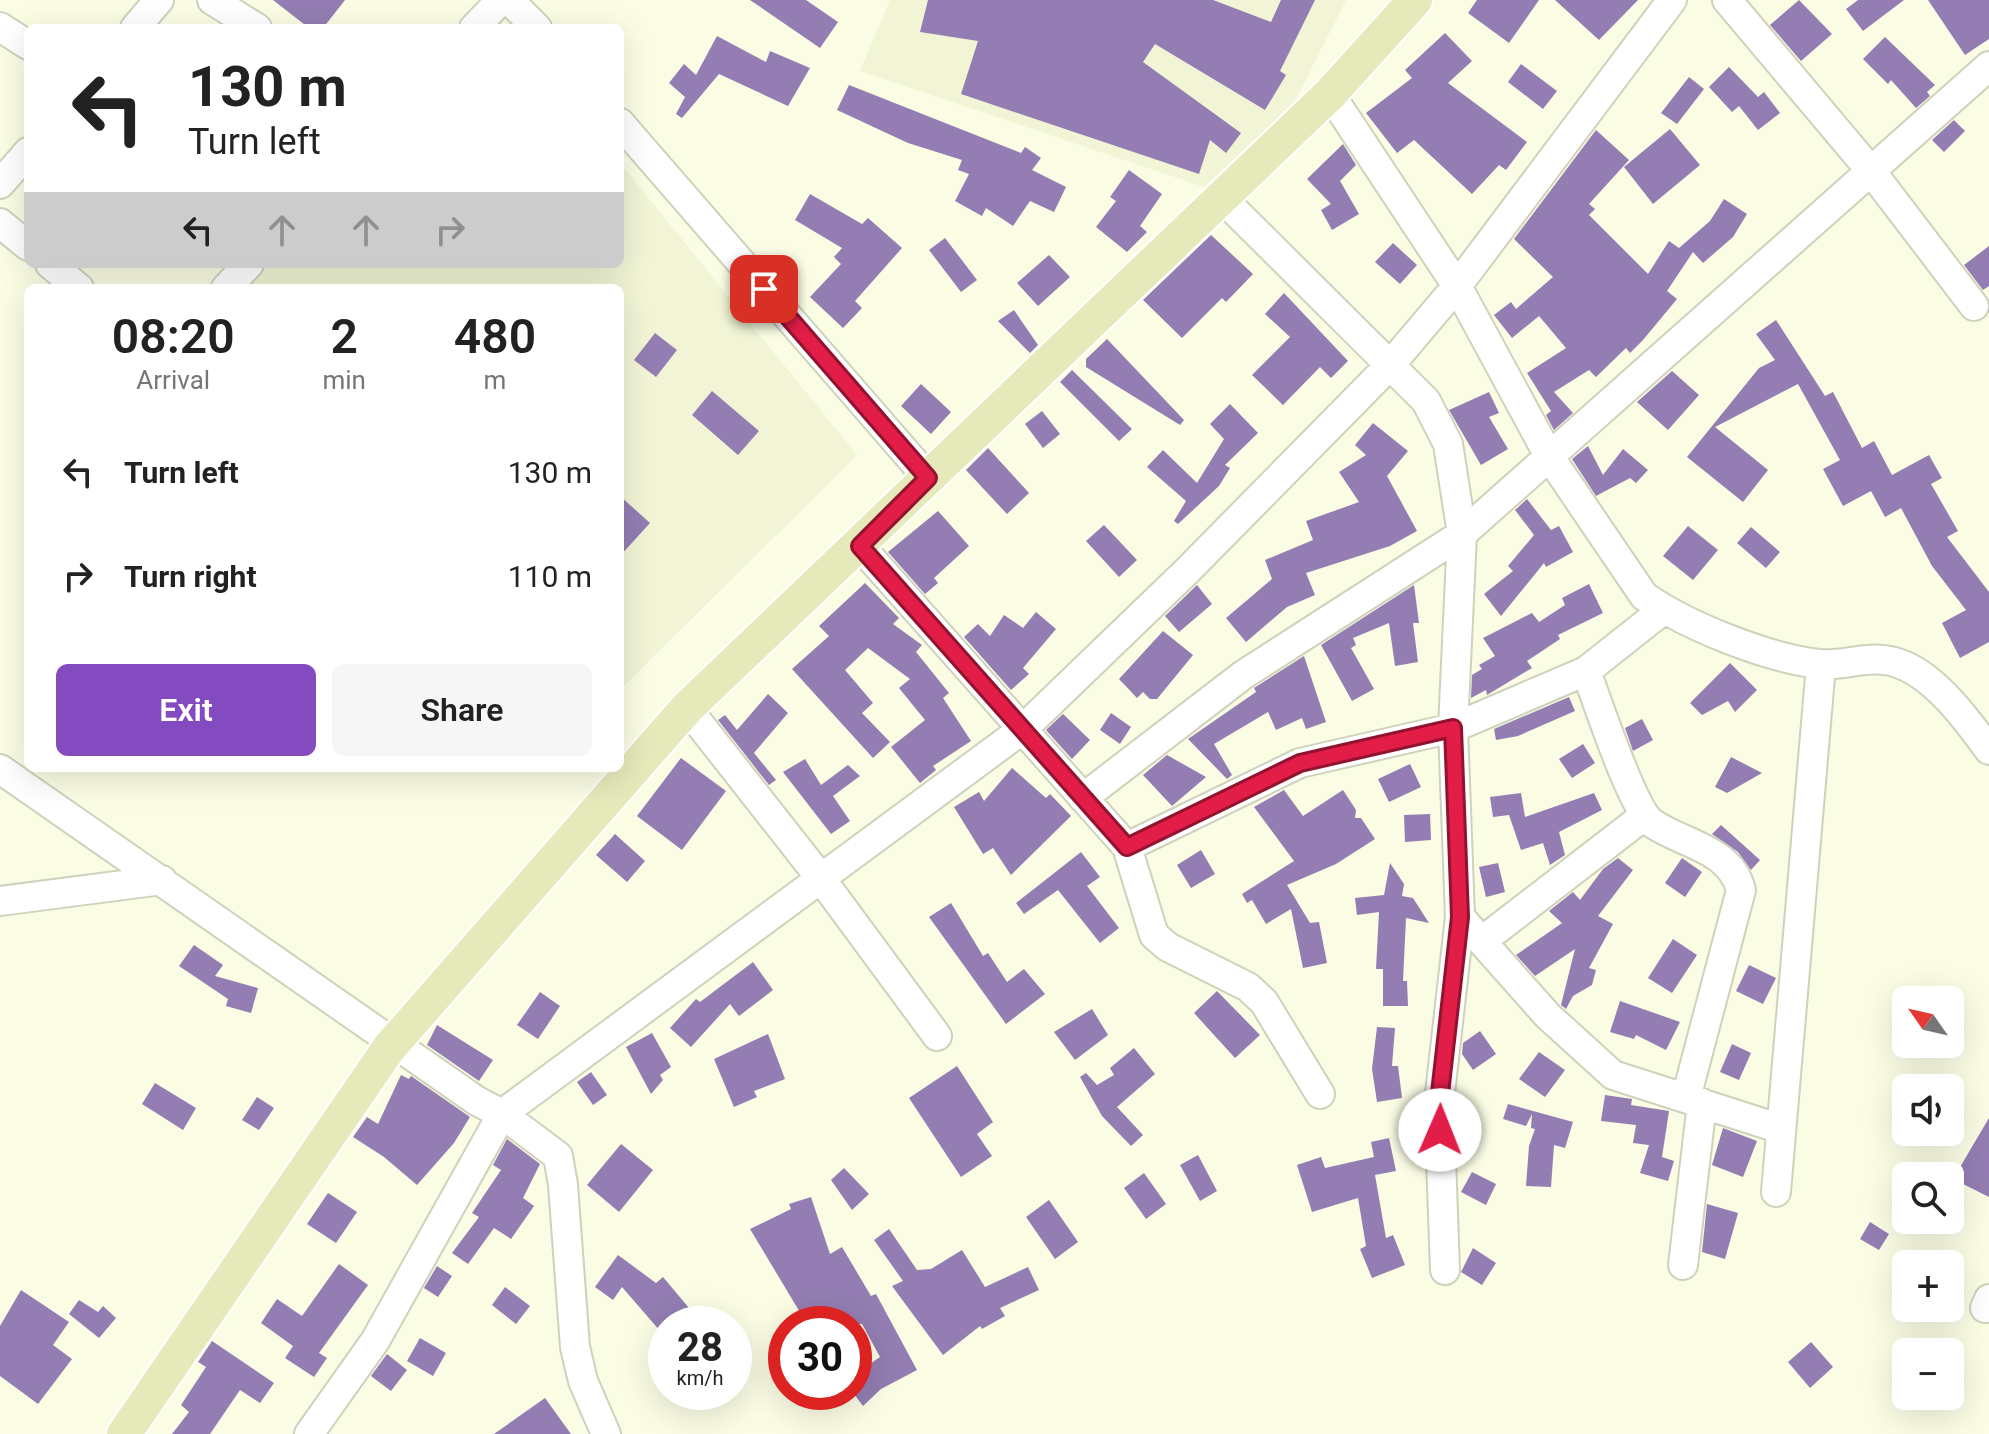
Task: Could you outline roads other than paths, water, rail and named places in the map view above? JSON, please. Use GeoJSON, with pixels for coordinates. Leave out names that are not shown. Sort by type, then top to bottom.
{"type":"FeatureCollection","features":[{"type":"Feature","properties":{"kind":"main road"},"geometry":{"type":"LineString","coordinates":[[124,1434],[395,1042],[687,708],[1330,94],[1415,0]]}},
{"type":"Feature","properties":{"kind":"street"},"geometry":{"type":"LineString","coordinates":[[138,24],[159,0]]}},
{"type":"Feature","properties":{"kind":"street"},"geometry":{"type":"LineString","coordinates":[[212,0],[251,24]]}},
{"type":"Feature","properties":{"kind":"street"},"geometry":{"type":"LineString","coordinates":[[478,24],[499,2],[508,0],[533,24]]}},
{"type":"Feature","properties":{"kind":"street"},"geometry":{"type":"LineString","coordinates":[[309,1434],[375,1341],[502,1114],[819,876],[1023,729],[1188,570],[1391,364],[1457,286],[1672,0]]}},
{"type":"Feature","properties":{"kind":"street"},"geometry":{"type":"LineString","coordinates":[[1727,0],[1871,171],[1974,306]]}},
{"type":"Feature","properties":{"kind":"street"},"geometry":{"type":"LineString","coordinates":[[0,27],[24,42]]}},
{"type":"Feature","properties":{"kind":"street"},"geometry":{"type":"LineString","coordinates":[[1083,798],[1243,675],[1462,534],[1989,66]]}},
{"type":"Feature","properties":{"kind":"street"},"geometry":{"type":"LineString","coordinates":[[1330,94],[1457,286],[1549,456],[1644,596],[1663,610],[1754,647],[1821,665],[1862,658],[1904,665],[1956,704],[1989,750]]}},
{"type":"Feature","properties":{"kind":"street"},"geometry":{"type":"LineString","coordinates":[[624,128],[928,478]]}},
{"type":"Feature","properties":{"kind":"street"},"geometry":{"type":"LineString","coordinates":[[0,184],[24,157]]}},
{"type":"Feature","properties":{"kind":"street"},"geometry":{"type":"LineString","coordinates":[[1221,197],[1426,401],[1448,444],[1462,534],[1453,728],[1460,917],[1439,1102],[1445,1270]]}},
{"type":"Feature","properties":{"kind":"street"},"geometry":{"type":"LineString","coordinates":[[0,223],[24,243]]}},
{"type":"Feature","properties":{"kind":"street"},"geometry":{"type":"LineString","coordinates":[[55,268],[74,284]]}},
{"type":"Feature","properties":{"kind":"street"},"geometry":{"type":"LineString","coordinates":[[230,284],[245,268]]}},
{"type":"Feature","properties":{"kind":"street"},"geometry":{"type":"LineString","coordinates":[[860,546],[1127,847],[1154,935],[1168,947],[1248,987],[1264,1002],[1320,1094]]}},
{"type":"Feature","properties":{"kind":"street"},"geometry":{"type":"LineString","coordinates":[[1127,847],[1300,763],[1453,728],[1586,671],[1663,610]]}},
{"type":"Feature","properties":{"kind":"street"},"geometry":{"type":"LineString","coordinates":[[1776,1192],[1821,665]]}},
{"type":"Feature","properties":{"kind":"street"},"geometry":{"type":"LineString","coordinates":[[1586,671],[1644,816],[1726,861],[1737,875],[1741,890],[1694,1101],[1683,1265]]}},
{"type":"Feature","properties":{"kind":"street"},"geometry":{"type":"LineString","coordinates":[[687,708],[819,876],[937,1036]]}},
{"type":"Feature","properties":{"kind":"street"},"geometry":{"type":"LineString","coordinates":[[0,769],[477,1101],[502,1114],[558,1156],[575,1347],[583,1381],[606,1434]]}},
{"type":"Feature","properties":{"kind":"street"},"geometry":{"type":"LineString","coordinates":[[1482,941],[1644,816]]}},
{"type":"Feature","properties":{"kind":"street"},"geometry":{"type":"LineString","coordinates":[[0,901],[162,880]]}},
{"type":"Feature","properties":{"kind":"street"},"geometry":{"type":"LineString","coordinates":[[1460,917],[1548,1016],[1613,1075],[1781,1129]]}}]}
